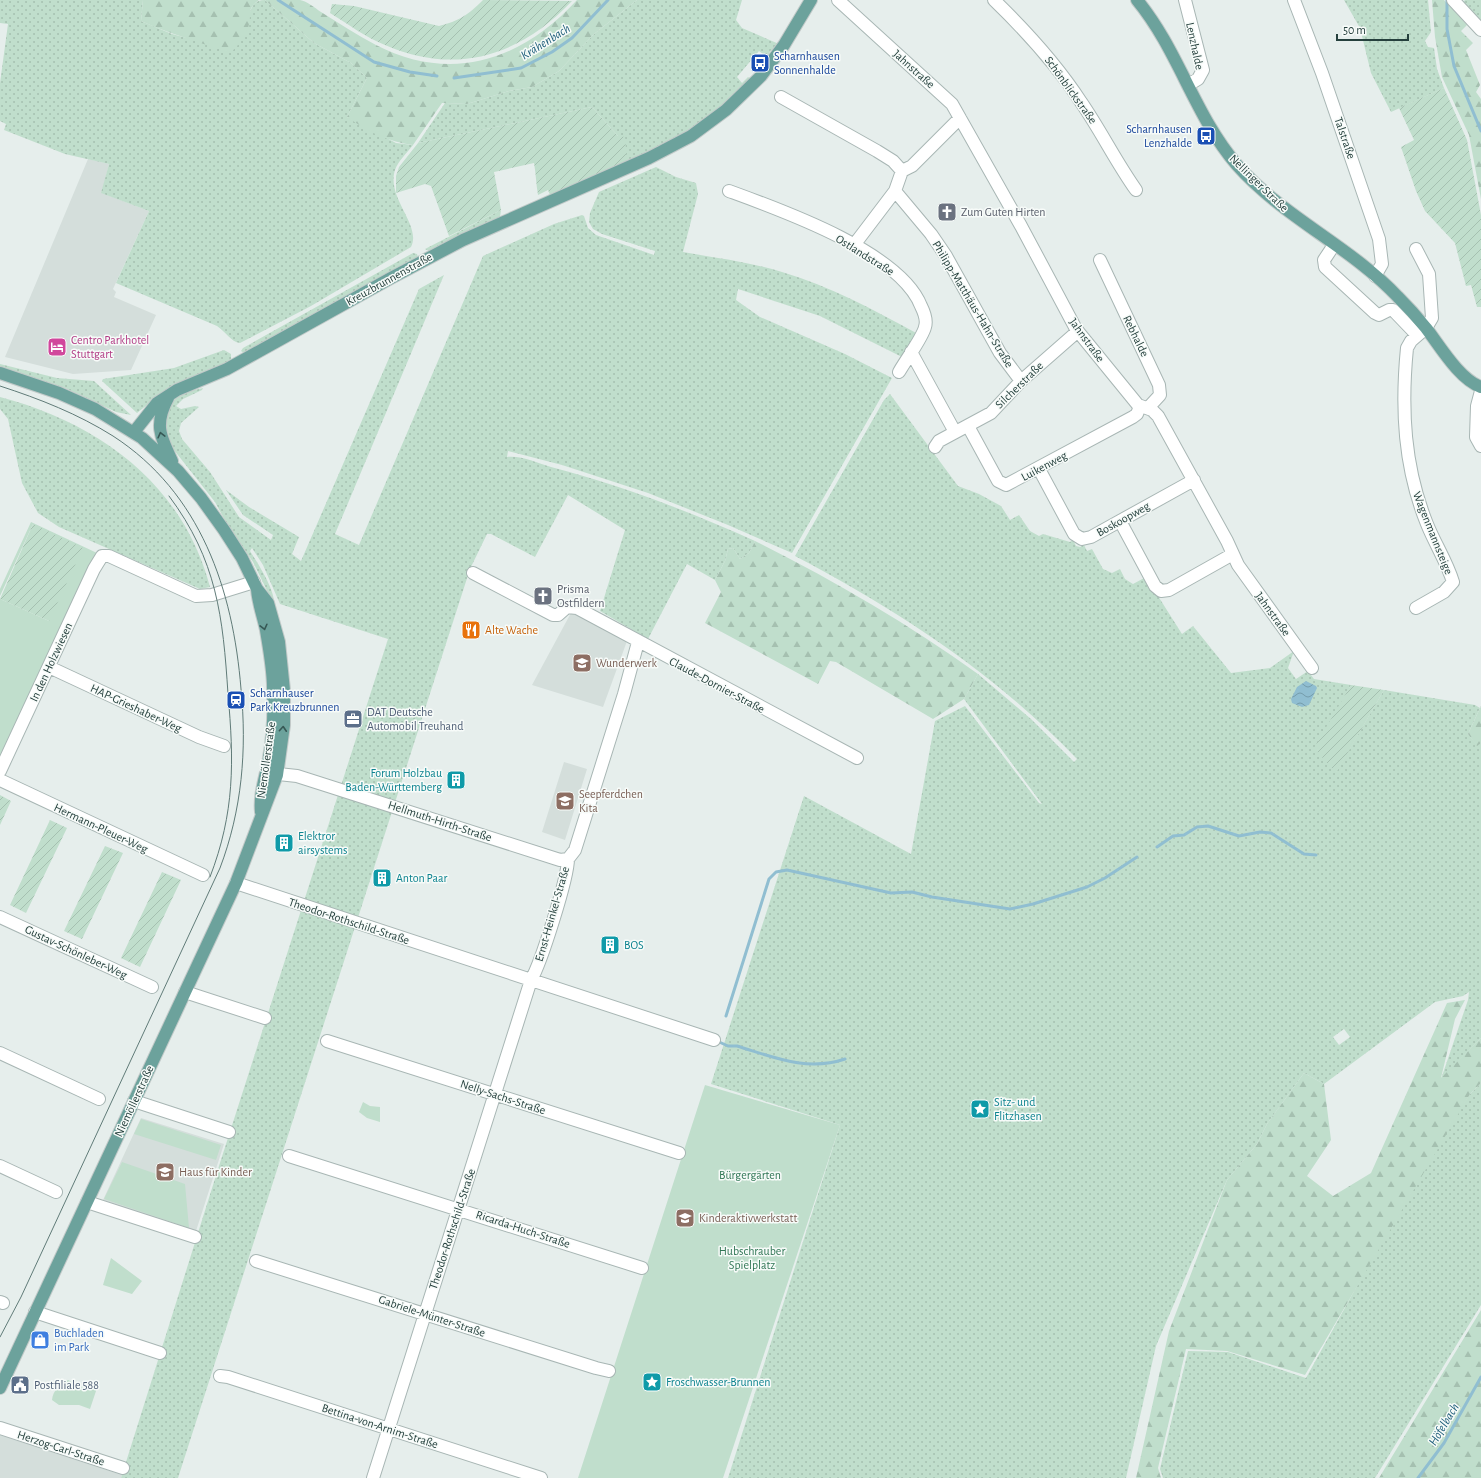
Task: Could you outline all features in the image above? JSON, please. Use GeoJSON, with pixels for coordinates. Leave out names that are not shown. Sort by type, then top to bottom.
{"type":"FeatureCollection","features":[{"type":"Feature","properties":{"kind":"main road","name":"Kreuzbrunnenstraße"},"geometry":{"type":"LineString","coordinates":[[134,432],[150,410],[169,395],[233,366],[391,278],[463,240],[662,152],[691,136],[712,121],[757,80],[782,48],[810,0]]}},
{"type":"Feature","properties":{"kind":"main road","name":"Nellinger Straße"},"geometry":{"type":"LineString","coordinates":[[1137,0],[1165,39],[1212,131],[1241,170],[1280,206],[1375,276],[1397,295],[1421,332],[1471,382],[1481,387]]}},
{"type":"Feature","properties":{"kind":"main road","name":"Niemöllerstraße"},"geometry":{"type":"LineString","coordinates":[[0,373],[74,399],[96,409],[134,432],[160,453],[178,471],[216,518],[242,558],[255,585],[258,606],[266,630],[273,687],[271,795],[261,813],[236,883],[0,1388]]}},
{"type":"Feature","properties":{"kind":"main road"},"geometry":{"type":"LineString","coordinates":[[169,395],[161,413],[159,425],[164,444],[178,471]]}},
{"type":"Feature","properties":{"kind":"street","name":"Jahnstraße"},"geometry":{"type":"LineString","coordinates":[[838,0],[948,99],[1021,226],[1078,332],[1144,407],[1158,416],[1194,480],[1238,566],[1312,668]]}},
{"type":"Feature","properties":{"kind":"street","name":"Schönblickstraße"},"geometry":{"type":"LineString","coordinates":[[994,0],[1019,25],[1061,73],[1109,145],[1136,190]]}},
{"type":"Feature","properties":{"kind":"street","name":"Lenzhalde"},"geometry":{"type":"LineString","coordinates":[[1185,0],[1203,70],[1198,79],[1188,85]]}},
{"type":"Feature","properties":{"kind":"street","name":"Talstraße"},"geometry":{"type":"LineString","coordinates":[[1294,0],[1322,73],[1379,239],[1382,264],[1375,276]]}},
{"type":"Feature","properties":{"kind":"street"},"geometry":{"type":"LineString","coordinates":[[1453,0],[1481,30]]}},
{"type":"Feature","properties":{"kind":"street"},"geometry":{"type":"LineString","coordinates":[[781,97],[893,161],[902,172]]}},
{"type":"Feature","properties":{"kind":"street"},"geometry":{"type":"LineString","coordinates":[[854,245],[895,191],[902,172],[912,166],[960,118]]}},
{"type":"Feature","properties":{"kind":"street","name":"Ostlandstraße"},"geometry":{"type":"LineString","coordinates":[[729,191],[802,220],[854,245],[895,272],[919,301],[926,327],[899,372]]}},
{"type":"Feature","properties":{"kind":"street","name":"Philipp-Matthäus-Hahn-Straße"},"geometry":{"type":"LineString","coordinates":[[895,191],[931,234],[946,256],[1000,353],[1021,381]]}},
{"type":"Feature","properties":{"kind":"street"},"geometry":{"type":"LineString","coordinates":[[1334,245],[1324,260],[1326,267],[1375,313],[1379,315],[1389,310],[1393,310],[1421,332],[1432,318],[1429,277],[1425,265],[1416,249]]}},
{"type":"Feature","properties":{"kind":"street","name":"Rebhalde"},"geometry":{"type":"LineString","coordinates":[[1100,260],[1159,385],[1160,395],[1144,407]]}},
{"type":"Feature","properties":{"kind":"street","name":"Silcherstraße"},"geometry":{"type":"LineString","coordinates":[[935,447],[938,442],[991,413],[1021,381],[1078,332]]}},
{"type":"Feature","properties":{"kind":"street","name":"Wagenmannsteige"},"geometry":{"type":"LineString","coordinates":[[1416,608],[1444,592],[1453,582],[1427,523],[1413,484],[1407,458],[1404,426],[1406,353],[1408,344],[1421,332]]}},
{"type":"Feature","properties":{"kind":"street"},"geometry":{"type":"LineString","coordinates":[[911,352],[955,432]]}},
{"type":"Feature","properties":{"kind":"street"},"geometry":{"type":"LineString","coordinates":[[1481,391],[1477,406],[1476,436],[1481,446]]}},
{"type":"Feature","properties":{"kind":"street","name":"Luikenweg"},"geometry":{"type":"LineString","coordinates":[[968,426],[1000,484],[1008,484],[1133,418],[1144,407]]}},
{"type":"Feature","properties":{"kind":"street","name":"Boskoopweg"},"geometry":{"type":"LineString","coordinates":[[1038,469],[1074,534],[1078,538],[1088,538],[1194,480]]}},
{"type":"Feature","properties":{"kind":"street"},"geometry":{"type":"LineString","coordinates":[[1120,520],[1155,586],[1161,591],[1169,590],[1233,554]]}},
{"type":"Feature","properties":{"kind":"street","name":"In den Holzwiesen"},"geometry":{"type":"LineString","coordinates":[[0,772],[100,558],[105,556],[196,596],[212,595],[255,585]]}},
{"type":"Feature","properties":{"kind":"street","name":"Claude-Dornier-Straße"},"geometry":{"type":"LineString","coordinates":[[473,572],[550,614],[558,615],[567,607],[574,607],[857,758]]}},
{"type":"Feature","properties":{"kind":"street","name":"Ernst-Heinkel-Straße"},"geometry":{"type":"LineString","coordinates":[[531,980],[538,964],[566,876],[568,859],[575,850],[624,694],[638,642]]}},
{"type":"Feature","properties":{"kind":"street","name":"HAP-Grieshaber-Weg"},"geometry":{"type":"LineString","coordinates":[[49,667],[199,737],[224,746]]}},
{"type":"Feature","properties":{"kind":"street","name":"Hellmuth-Hirth-Straße"},"geometry":{"type":"LineString","coordinates":[[271,774],[288,774],[297,776],[560,860],[568,859]]}},
{"type":"Feature","properties":{"kind":"street","name":"Hermann-Pleuer-Weg"},"geometry":{"type":"LineString","coordinates":[[0,780],[203,875]]}},
{"type":"Feature","properties":{"kind":"street","name":"Theodor-Rothschild-Straße"},"geometry":{"type":"LineString","coordinates":[[236,883],[714,1040]]}},
{"type":"Feature","properties":{"kind":"street","name":"Gustav-Schönleber-Weg"},"geometry":{"type":"LineString","coordinates":[[0,916],[152,987]]}},
{"type":"Feature","properties":{"kind":"street","name":"Theodor-Rothschild-Straße"},"geometry":{"type":"LineString","coordinates":[[373,1478],[531,980]]}},
{"type":"Feature","properties":{"kind":"street"},"geometry":{"type":"LineString","coordinates":[[185,992],[266,1018]]}},
{"type":"Feature","properties":{"kind":"street","name":"Nelly-Sachs-Straße"},"geometry":{"type":"LineString","coordinates":[[328,1041],[678,1153]]}},
{"type":"Feature","properties":{"kind":"street"},"geometry":{"type":"LineString","coordinates":[[0,1053],[99,1099]]}},
{"type":"Feature","properties":{"kind":"street"},"geometry":{"type":"LineString","coordinates":[[134,1101],[229,1132]]}},
{"type":"Feature","properties":{"kind":"street","name":"Ricarda-Huch-Straße"},"geometry":{"type":"LineString","coordinates":[[289,1156],[458,1208],[642,1268]]}},
{"type":"Feature","properties":{"kind":"street"},"geometry":{"type":"LineString","coordinates":[[0,1166],[56,1192]]}},
{"type":"Feature","properties":{"kind":"street"},"geometry":{"type":"LineString","coordinates":[[87,1202],[195,1238]]}},
{"type":"Feature","properties":{"kind":"street","name":"Gabriele-Münter-Straße"},"geometry":{"type":"LineString","coordinates":[[256,1261],[609,1371]]}},
{"type":"Feature","properties":{"kind":"street"},"geometry":{"type":"LineString","coordinates":[[35,1312],[160,1353]]}},
{"type":"Feature","properties":{"kind":"street","name":"Bettina-von-Arnim-Straße"},"geometry":{"type":"LineString","coordinates":[[220,1376],[228,1377],[541,1478]]}},
{"type":"Feature","properties":{"kind":"street","name":"Herzog-Carl-Straße"},"geometry":{"type":"LineString","coordinates":[[0,1428],[123,1468]]}},
{"type":"Feature","properties":{"kind":"shaded area"},"geometry":{"type":"Polygon","coordinates":[[[88,159],[109,164],[102,193],[149,211],[113,289],[116,292],[114,297],[156,315],[131,370],[73,374],[5,357],[88,159]]]}},
{"type":"Feature","properties":{"kind":"shaded area","name":"Wunderwerk"},"geometry":{"type":"Polygon","coordinates":[[[572,611],[627,641],[603,707],[532,685],[572,611]]]}},
{"type":"Feature","properties":{"kind":"shaded area","name":"Seepferdchen Kita"},"geometry":{"type":"Polygon","coordinates":[[[564,762],[587,769],[565,840],[542,832],[564,762]]]}},
{"type":"Feature","properties":{"kind":"shaded area","name":"Haus für Kinder"},"geometry":{"type":"Polygon","coordinates":[[[141,1118],[224,1144],[196,1231],[103,1200],[141,1118]]]}},
{"type":"Feature","properties":{"kind":"shaded area"},"geometry":{"type":"Polygon","coordinates":[[[0,1435],[122,1475],[121,1478],[0,1478],[0,1435]]]}},
{"type":"Feature","properties":{"kind":"green space"},"geometry":{"type":"Polygon","coordinates":[[[0,0],[143,0],[141,21],[172,34],[187,38],[248,18],[253,5],[258,1],[265,0],[314,43],[351,63],[367,78],[347,117],[396,143],[413,145],[396,167],[394,180],[395,191],[412,230],[413,239],[411,247],[311,306],[240,343],[234,341],[217,326],[116,283],[149,211],[101,193],[109,164],[65,154],[4,130],[6,124],[0,121],[0,83],[8,24],[0,23],[0,0]]]}},
{"type":"Feature","properties":{"kind":"green space"},"geometry":{"type":"Polygon","coordinates":[[[143,0],[259,0],[252,6],[248,28],[244,36],[239,44],[230,53],[141,21],[143,0]]]}},
{"type":"Feature","properties":{"kind":"green space"},"geometry":{"type":"Polygon","coordinates":[[[265,0],[300,0],[308,3],[376,45],[404,57],[432,63],[458,64],[484,60],[509,51],[533,38],[556,21],[577,0],[637,0],[594,34],[559,71],[532,87],[509,91],[467,104],[442,103],[413,145],[386,139],[362,127],[347,117],[367,78],[351,63],[314,43],[265,0]]]}},
{"type":"Feature","properties":{"kind":"green space"},"geometry":{"type":"Polygon","coordinates":[[[483,0],[572,1],[552,20],[531,35],[509,47],[486,55],[462,59],[437,59],[411,54],[385,45],[370,38],[330,13],[332,4],[354,6],[439,26],[463,17],[483,0]]]}},
{"type":"Feature","properties":{"kind":"green space"},"geometry":{"type":"Polygon","coordinates":[[[637,0],[742,0],[736,20],[742,28],[779,44],[774,51],[771,50],[767,57],[759,51],[737,77],[742,83],[748,77],[751,79],[721,108],[681,136],[627,163],[618,136],[592,107],[418,143],[445,103],[467,104],[509,91],[532,87],[559,71],[594,34],[637,0]]]}},
{"type":"Feature","properties":{"kind":"green space"},"geometry":{"type":"Polygon","coordinates":[[[1344,0],[1428,0],[1431,32],[1425,41],[1428,47],[1434,48],[1437,69],[1444,88],[1391,112],[1371,73],[1360,28],[1344,0]]]}},
{"type":"Feature","properties":{"kind":"green space"},"geometry":{"type":"Polygon","coordinates":[[[1432,0],[1444,0],[1467,25],[1461,31],[1473,43],[1466,50],[1480,85],[1476,92],[1481,99],[1481,199],[1469,135],[1442,77],[1435,37],[1432,0]]]}},
{"type":"Feature","properties":{"kind":"green space"},"geometry":{"type":"Polygon","coordinates":[[[1465,0],[1481,0],[1481,21],[1463,2],[1465,0]]]}},
{"type":"Feature","properties":{"kind":"green space"},"geometry":{"type":"Polygon","coordinates":[[[1444,88],[1467,140],[1481,215],[1481,307],[1477,307],[1471,285],[1466,286],[1455,243],[1425,211],[1416,191],[1401,147],[1414,140],[1399,108],[1444,88]]]}},
{"type":"Feature","properties":{"kind":"green space"},"geometry":{"type":"Polygon","coordinates":[[[592,107],[618,136],[625,137],[627,163],[550,195],[548,190],[538,195],[534,163],[494,172],[501,210],[449,236],[431,186],[425,184],[396,193],[396,176],[399,167],[418,143],[592,107]]]}},
{"type":"Feature","properties":{"kind":"green space"},"geometry":{"type":"Polygon","coordinates":[[[656,167],[676,177],[696,183],[698,194],[683,252],[733,260],[800,278],[852,299],[918,334],[904,358],[820,316],[738,289],[736,300],[760,317],[845,354],[892,378],[792,553],[728,525],[648,493],[562,465],[508,451],[507,457],[518,457],[629,490],[705,519],[755,541],[749,553],[740,559],[733,548],[728,549],[725,561],[715,580],[687,564],[648,639],[600,611],[625,530],[568,495],[535,557],[491,534],[487,534],[470,569],[178,1478],[121,1478],[219,1166],[388,639],[280,604],[263,565],[252,548],[250,551],[269,585],[274,599],[274,605],[253,562],[228,526],[215,502],[170,445],[167,439],[165,425],[167,412],[179,396],[187,392],[203,388],[202,390],[183,399],[176,406],[181,409],[195,406],[199,407],[181,423],[179,431],[182,439],[210,472],[239,517],[271,540],[273,535],[243,515],[226,490],[249,507],[299,537],[292,554],[301,561],[419,289],[444,275],[335,534],[359,545],[483,256],[554,224],[582,215],[584,216],[588,228],[596,235],[654,255],[655,251],[602,234],[593,229],[589,222],[590,213],[599,192],[656,167]]]}},
{"type":"Feature","properties":{"kind":"green space"},"geometry":{"type":"Polygon","coordinates":[[[501,210],[500,217],[429,251],[425,249],[501,210]]]}},
{"type":"Feature","properties":{"kind":"green space"},"geometry":{"type":"Polygon","coordinates":[[[413,253],[417,254],[418,257],[244,353],[241,351],[243,348],[413,253]]]}},
{"type":"Feature","properties":{"kind":"green space"},"geometry":{"type":"Polygon","coordinates":[[[224,350],[231,354],[229,363],[163,392],[137,413],[102,381],[103,379],[174,368],[224,350]]]}},
{"type":"Feature","properties":{"kind":"green space"},"geometry":{"type":"Polygon","coordinates":[[[0,364],[57,378],[94,381],[131,415],[116,412],[65,388],[0,368],[0,364]]]}},
{"type":"Feature","properties":{"kind":"green space"},"geometry":{"type":"Polygon","coordinates":[[[890,394],[958,486],[979,494],[1001,506],[1010,520],[1019,515],[1030,531],[1039,536],[1043,534],[1070,542],[1073,540],[1076,546],[1080,547],[1084,545],[1087,551],[1092,549],[1103,569],[1112,573],[1120,569],[1125,579],[1133,584],[1146,577],[1182,634],[1193,626],[1231,673],[1270,668],[1294,651],[1288,668],[1296,679],[1308,671],[1314,679],[1351,685],[1335,715],[1336,772],[1384,690],[1475,705],[1480,708],[1468,734],[1477,745],[1481,743],[1481,1038],[1441,1079],[1468,1000],[1469,992],[1463,996],[1435,1002],[1324,1084],[1304,1073],[1267,1124],[1257,1144],[1227,1180],[1156,1346],[1126,1478],[728,1478],[840,1125],[711,1084],[804,796],[911,854],[935,721],[965,706],[1039,803],[1042,804],[964,699],[978,674],[1031,719],[1074,762],[1077,759],[1013,699],[945,646],[872,599],[795,556],[884,400],[890,394]],[[1344,1029],[1333,1037],[1339,1045],[1350,1037],[1344,1029]]]}},
{"type":"Feature","properties":{"kind":"green space"},"geometry":{"type":"Polygon","coordinates":[[[0,397],[36,408],[71,423],[103,441],[132,463],[158,488],[180,518],[197,550],[210,587],[200,589],[59,527],[38,513],[22,483],[8,419],[0,409],[0,397]]]}},
{"type":"Feature","properties":{"kind":"green space"},"geometry":{"type":"Polygon","coordinates":[[[31,522],[97,553],[0,762],[0,599],[49,621],[33,524],[0,596],[0,589],[31,522]]]}},
{"type":"Feature","properties":{"kind":"green space"},"geometry":{"type":"Polygon","coordinates":[[[33,524],[83,548],[49,621],[0,599],[33,524]]]}},
{"type":"Feature","properties":{"kind":"green space"},"geometry":{"type":"Polygon","coordinates":[[[755,541],[813,571],[869,603],[924,637],[978,674],[964,699],[933,719],[836,662],[830,661],[818,684],[705,623],[721,592],[715,580],[725,561],[728,549],[733,548],[740,559],[749,553],[755,541]]]}},
{"type":"Feature","properties":{"kind":"green space"},"geometry":{"type":"Polygon","coordinates":[[[1351,685],[1384,690],[1336,773],[1314,748],[1351,685]]]}},
{"type":"Feature","properties":{"kind":"green space"},"geometry":{"type":"Polygon","coordinates":[[[1481,706],[1481,743],[1477,746],[1468,734],[1481,706]]]}},
{"type":"Feature","properties":{"kind":"green space"},"geometry":{"type":"Polygon","coordinates":[[[0,795],[11,801],[0,825],[0,795]]]}},
{"type":"Feature","properties":{"kind":"green space"},"geometry":{"type":"Polygon","coordinates":[[[50,820],[67,828],[26,913],[10,905],[50,820]]]}},
{"type":"Feature","properties":{"kind":"green space"},"geometry":{"type":"Polygon","coordinates":[[[105,846],[123,853],[82,939],[64,931],[105,846]]]}},
{"type":"Feature","properties":{"kind":"green space"},"geometry":{"type":"Polygon","coordinates":[[[162,872],[181,880],[140,967],[121,958],[162,872]]]}},
{"type":"Feature","properties":{"kind":"green space"},"geometry":{"type":"Polygon","coordinates":[[[1465,1000],[1455,1019],[1441,1078],[1481,1038],[1481,1083],[1470,1094],[1305,1375],[1227,1351],[1186,1349],[1158,1468],[1161,1478],[1136,1478],[1169,1331],[1227,1180],[1257,1144],[1267,1124],[1304,1073],[1324,1084],[1331,1140],[1307,1176],[1333,1196],[1371,1173],[1447,1003],[1465,1000]]]}},
{"type":"Feature","properties":{"kind":"green space"},"geometry":{"type":"Polygon","coordinates":[[[1481,1083],[1481,1305],[1375,1478],[1163,1478],[1160,1469],[1188,1351],[1228,1352],[1306,1378],[1430,1154],[1470,1094],[1481,1083]]]}},
{"type":"Feature","properties":{"kind":"green space","name":"Bürgergärten"},"geometry":{"type":"Polygon","coordinates":[[[705,1085],[840,1125],[723,1478],[578,1478],[705,1085]]]}},
{"type":"Feature","properties":{"kind":"green space"},"geometry":{"type":"Polygon","coordinates":[[[363,1102],[370,1106],[380,1107],[380,1122],[367,1118],[359,1112],[363,1102]]]}},
{"type":"Feature","properties":{"kind":"green space"},"geometry":{"type":"Polygon","coordinates":[[[141,1119],[221,1145],[216,1160],[134,1134],[141,1119]]]}},
{"type":"Feature","properties":{"kind":"green space"},"geometry":{"type":"Polygon","coordinates":[[[122,1162],[185,1184],[189,1228],[104,1199],[122,1162]]]}},
{"type":"Feature","properties":{"kind":"green space"},"geometry":{"type":"Polygon","coordinates":[[[111,1258],[142,1281],[132,1294],[103,1285],[111,1258]]]}},
{"type":"Feature","properties":{"kind":"green space"},"geometry":{"type":"Polygon","coordinates":[[[1481,1310],[1481,1478],[1379,1478],[1481,1310]]]}},
{"type":"Feature","properties":{"kind":"green space"},"geometry":{"type":"Polygon","coordinates":[[[68,1380],[81,1387],[89,1382],[98,1385],[90,1409],[79,1405],[59,1405],[52,1400],[55,1391],[68,1380]]]}},
{"type":"Feature","properties":{"kind":"water"},"geometry":{"type":"Polygon","coordinates":[[[1306,681],[1317,688],[1309,705],[1302,707],[1292,703],[1291,699],[1297,687],[1306,681]]]}},
{"type":"Feature","properties":{"kind":"water"},"geometry":{"type":"Polygon","coordinates":[[[652,1376],[656,1378],[658,1382],[656,1386],[652,1388],[648,1386],[646,1382],[648,1378],[652,1376]]]}},
{"type":"Feature","properties":{"kind":"waterway","name":"Krähenbach"},"geometry":{"type":"LineString","coordinates":[[278,0],[374,62],[410,72],[437,76]]}},
{"type":"Feature","properties":{"kind":"waterway","name":"Krähenbach"},"geometry":{"type":"LineString","coordinates":[[454,78],[521,68],[552,52],[572,38],[608,0]]}},
{"type":"Feature","properties":{"kind":"waterway"},"geometry":{"type":"LineString","coordinates":[[1447,0],[1447,29],[1454,66],[1481,131]]}},
{"type":"Feature","properties":{"kind":"waterway"},"geometry":{"type":"LineString","coordinates":[[1157,847],[1173,836],[1184,835],[1197,827],[1208,826],[1239,836],[1260,832],[1271,833],[1304,854],[1316,855]]}},
{"type":"Feature","properties":{"kind":"waterway"},"geometry":{"type":"LineString","coordinates":[[726,1016],[769,879],[776,872],[787,870],[891,893],[912,892],[932,897],[1010,909],[1033,904],[1087,887],[1105,878],[1137,857]]}},
{"type":"Feature","properties":{"kind":"waterway"},"geometry":{"type":"LineString","coordinates":[[717,1041],[728,1046],[737,1046],[790,1062],[804,1064],[831,1063],[845,1059]]}},
{"type":"Feature","properties":{"kind":"waterway","name":"Höfelbach"},"geometry":{"type":"LineString","coordinates":[[1418,1478],[1444,1443],[1481,1377]]}},
{"type":"Feature","properties":{"kind":"tram line"},"geometry":{"type":"LineString","coordinates":[[0,386],[30,396],[100,428],[143,459],[169,486],[190,515],[207,547],[220,580],[230,616],[237,652],[243,712],[243,757],[238,802],[220,868],[21,1297],[0,1337]]}},
{"type":"Feature","properties":{"kind":"tram line"},"geometry":{"type":"LineString","coordinates":[[169,496],[198,543],[207,566],[215,590],[220,614],[226,666],[232,764],[231,786],[224,830],[210,877]]}},
{"type":"Feature","properties":{"kind":"place","name":"Scharnhausen Sonnenhalde"},"geometry":{"type":"Point","coordinates":[760,63]}},
{"type":"Feature","properties":{"kind":"place","name":"Scharnhausen Lenzhalde"},"geometry":{"type":"Point","coordinates":[1206,136]}},
{"type":"Feature","properties":{"kind":"place","name":"Zum Guten Hirten"},"geometry":{"type":"Point","coordinates":[947,212]}},
{"type":"Feature","properties":{"kind":"place","name":"Centro Parkhotel Stuttgart"},"geometry":{"type":"Point","coordinates":[57,347]}},
{"type":"Feature","properties":{"kind":"place","name":"Prisma Ostfildern"},"geometry":{"type":"Point","coordinates":[543,596]}},
{"type":"Feature","properties":{"kind":"place","name":"Alte Wache"},"geometry":{"type":"Point","coordinates":[471,630]}},
{"type":"Feature","properties":{"kind":"place","name":"Wunderwerk"},"geometry":{"type":"Point","coordinates":[582,663]}},
{"type":"Feature","properties":{"kind":"place","name":"Scharnhauser Park Kreuzbrunnen"},"geometry":{"type":"Point","coordinates":[236,700]}},
{"type":"Feature","properties":{"kind":"place","name":"DAT Deutsche Automobil Treuhand"},"geometry":{"type":"Point","coordinates":[353,719]}},
{"type":"Feature","properties":{"kind":"place","name":"Forum Holzbau Baden-Württemberg"},"geometry":{"type":"Point","coordinates":[456,780]}},
{"type":"Feature","properties":{"kind":"place","name":"Seepferdchen Kita"},"geometry":{"type":"Point","coordinates":[565,801]}},
{"type":"Feature","properties":{"kind":"place","name":"Elektror airsystems"},"geometry":{"type":"Point","coordinates":[284,843]}},
{"type":"Feature","properties":{"kind":"place","name":"Anton Paar"},"geometry":{"type":"Point","coordinates":[382,878]}},
{"type":"Feature","properties":{"kind":"place","name":"BOS"},"geometry":{"type":"Point","coordinates":[610,945]}},
{"type":"Feature","properties":{"kind":"place","name":"Sitz- und Flitzhasen"},"geometry":{"type":"Point","coordinates":[980,1109]}},
{"type":"Feature","properties":{"kind":"place","name":"Haus für Kinder"},"geometry":{"type":"Point","coordinates":[165,1172]}},
{"type":"Feature","properties":{"kind":"place","name":"Kinderaktivwerkstatt"},"geometry":{"type":"Point","coordinates":[685,1218]}},
{"type":"Feature","properties":{"kind":"place","name":"Buchladen im Park"},"geometry":{"type":"Point","coordinates":[40,1340]}},
{"type":"Feature","properties":{"kind":"place","name":"Froschwasser-Brunnen"},"geometry":{"type":"Point","coordinates":[652,1382]}},
{"type":"Feature","properties":{"kind":"place","name":"Postfiliale 588"},"geometry":{"type":"Point","coordinates":[20,1385]}},
{"type":"Feature","properties":{"kind":"park label","name":"Hubschrauber Spielplatz"},"geometry":{"type":"Point","coordinates":[752,1258]}}]}
